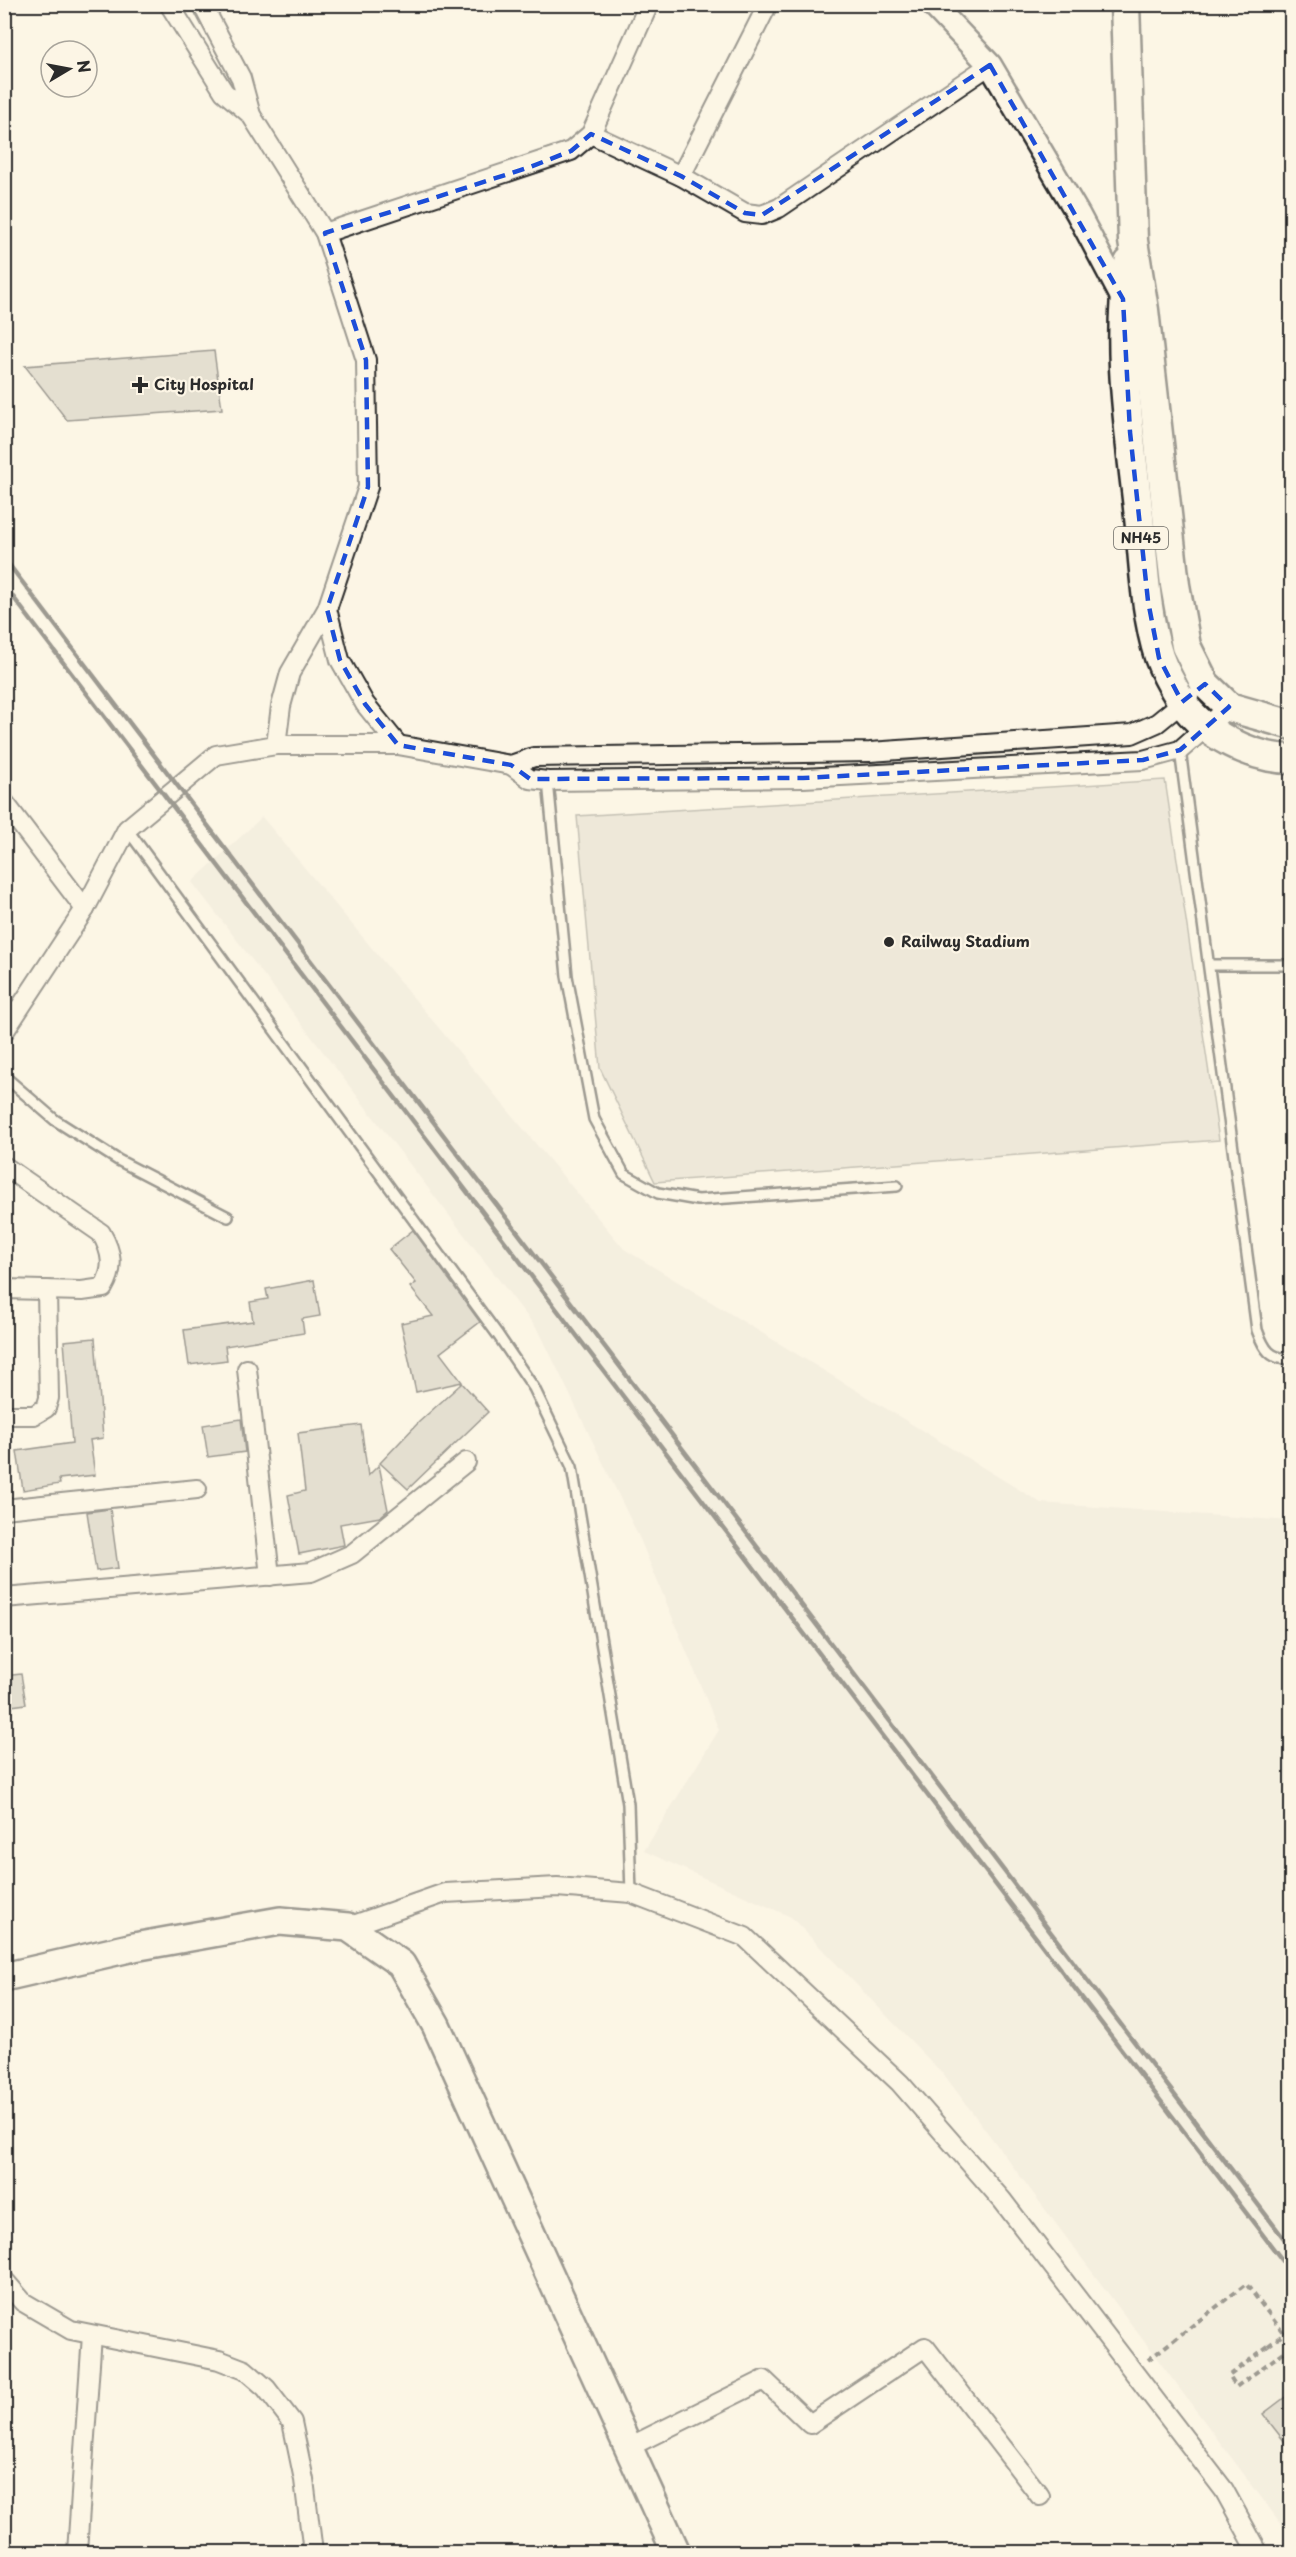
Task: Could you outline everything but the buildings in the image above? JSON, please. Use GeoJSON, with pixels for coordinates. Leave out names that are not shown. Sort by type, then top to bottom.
{"type":"FeatureCollection","features":[{"type":"Feature","properties":{"kind":"highway","name":"NH45"},"geometry":{"type":"LineString","coordinates":[[1125,4],[1134,304],[1186,646],[1205,684],[1229,707],[1292,725]]}},
{"type":"Feature","properties":{"kind":"highway","name":"NH45"},"geometry":{"type":"LineString","coordinates":[[1134,304],[1123,360],[1148,601],[1159,658],[1182,702],[1207,727],[1246,750],[1277,759],[1292,759]]}},
{"type":"Feature","properties":{"kind":"main road"},"geometry":{"type":"LineString","coordinates":[[4,1977],[134,1947],[280,1921],[348,1927],[401,1964],[436,2025],[676,2553]]}},
{"type":"Feature","properties":{"kind":"street"},"geometry":{"type":"LineString","coordinates":[[169,4],[224,92],[251,115]]}},
{"type":"Feature","properties":{"kind":"street"},"geometry":{"type":"LineString","coordinates":[[202,4],[241,78],[251,115],[325,233],[366,360],[368,487],[327,609],[290,673],[281,706],[276,745]]}},
{"type":"Feature","properties":{"kind":"street"},"geometry":{"type":"LineString","coordinates":[[325,233],[571,151],[591,134],[649,4]]}},
{"type":"Feature","properties":{"kind":"street"},"geometry":{"type":"LineString","coordinates":[[681,176],[768,4]]}},
{"type":"Feature","properties":{"kind":"street"},"geometry":{"type":"LineString","coordinates":[[932,4],[990,65],[1134,304]]}},
{"type":"Feature","properties":{"kind":"street"},"geometry":{"type":"LineString","coordinates":[[591,134],[681,176],[745,213],[762,215],[779,208],[990,65]]}},
{"type":"Feature","properties":{"kind":"street"},"geometry":{"type":"LineString","coordinates":[[327,609],[340,660],[365,704],[398,745]]}},
{"type":"Feature","properties":{"kind":"street"},"geometry":{"type":"LineString","coordinates":[[511,765],[534,757],[870,752],[1132,734],[1156,723],[1205,684]]}},
{"type":"Feature","properties":{"kind":"street"},"geometry":{"type":"LineString","coordinates":[[4,1032],[85,909],[127,830],[216,755],[276,745],[398,745],[511,765],[530,779],[548,781],[803,778],[956,771],[1143,760],[1180,750],[1229,707]]}},
{"type":"Feature","properties":{"kind":"street"},"geometry":{"type":"LineString","coordinates":[[4,802],[85,909]]}},
{"type":"Feature","properties":{"kind":"street"},"geometry":{"type":"LineString","coordinates":[[4,1166],[100,1233],[110,1248],[112,1274],[103,1288],[82,1291],[4,1289]]}},
{"type":"Feature","properties":{"kind":"street"},"geometry":{"type":"LineString","coordinates":[[4,1415],[34,1415],[46,1408],[49,1398],[47,1290]]}},
{"type":"Feature","properties":{"kind":"street"},"geometry":{"type":"LineString","coordinates":[[247,1369],[270,1576]]}},
{"type":"Feature","properties":{"kind":"street"},"geometry":{"type":"LineString","coordinates":[[4,1598],[311,1572],[352,1554],[466,1462]]}},
{"type":"Feature","properties":{"kind":"street"},"geometry":{"type":"LineString","coordinates":[[4,1509],[197,1489]]}},
{"type":"Feature","properties":{"kind":"street"},"geometry":{"type":"LineString","coordinates":[[348,1927],[445,1893],[557,1887],[631,1893],[745,1937],[900,2083],[1002,2200],[1224,2490],[1258,2553]]}},
{"type":"Feature","properties":{"kind":"street"},"geometry":{"type":"LineString","coordinates":[[4,2280],[23,2302],[70,2330],[219,2360],[245,2370],[266,2388],[292,2422],[304,2480],[313,2553]]}},
{"type":"Feature","properties":{"kind":"street"},"geometry":{"type":"LineString","coordinates":[[76,2553],[92,2335]]}},
{"type":"Feature","properties":{"kind":"street"},"geometry":{"type":"LineString","coordinates":[[629,2448],[764,2380],[810,2424],[926,2348],[1040,2496]]}},
{"type":"Feature","properties":{"kind":"lane"},"geometry":{"type":"LineString","coordinates":[[1180,750],[1257,1330],[1265,1351],[1280,1360],[1292,1359]]}},
{"type":"Feature","properties":{"kind":"lane"},"geometry":{"type":"LineString","coordinates":[[548,781],[567,976],[594,1119],[624,1174],[657,1193],[698,1200],[897,1186]]}},
{"type":"Feature","properties":{"kind":"lane"},"geometry":{"type":"LineString","coordinates":[[127,830],[498,1335],[534,1388],[572,1467],[628,1804],[631,1893]]}},
{"type":"Feature","properties":{"kind":"lane"},"geometry":{"type":"LineString","coordinates":[[1210,965],[1292,965]]}},
{"type":"Feature","properties":{"kind":"lane"},"geometry":{"type":"LineString","coordinates":[[4,1076],[54,1120],[118,1160],[228,1216]]}},
{"type":"Feature","properties":{"kind":"path"},"geometry":{"type":"LineString","coordinates":[[1133,2372],[1246,2284],[1292,2345],[1236,2387],[1229,2376],[1292,2328]]}},
{"type":"Feature","properties":{"kind":"highlighted area"},"geometry":{"type":"Polygon","coordinates":[[[990,65],[1123,299],[1130,432],[1148,601],[1159,658],[1182,702],[1205,684],[1229,707],[1180,750],[1143,760],[803,778],[530,779],[511,765],[398,745],[365,704],[340,660],[327,609],[368,487],[366,360],[325,233],[530,167],[571,151],[591,134],[681,176],[745,213],[762,215],[990,65]]]}},
{"type":"Feature","properties":{"kind":"shaded area","name":"Railway Stadium"},"geometry":{"type":"Polygon","coordinates":[[[1165,780],[1219,1140],[655,1182],[600,1068],[577,816],[1165,780]]]}},
{"type":"Feature","properties":{"kind":"shaded area"},"geometry":{"type":"Polygon","coordinates":[[[262,817],[624,1249],[1041,1503],[1291,1521],[1291,2537],[945,2076],[791,1917],[644,1851],[719,1730],[640,1539],[540,1333],[192,882],[262,817]]]}},
{"type":"Feature","properties":{"kind":"railway"},"geometry":{"type":"LineString","coordinates":[[4,558],[1292,2249]]}},
{"type":"Feature","properties":{"kind":"railway"},"geometry":{"type":"LineString","coordinates":[[4,585],[1292,2273]]}},
{"type":"Feature","properties":{"kind":"place","name":"City Hospital"},"geometry":{"type":"Point","coordinates":[140,385]}},
{"type":"Feature","properties":{"kind":"place","name":"Railway Stadium"},"geometry":{"type":"Point","coordinates":[889,942]}}]}
